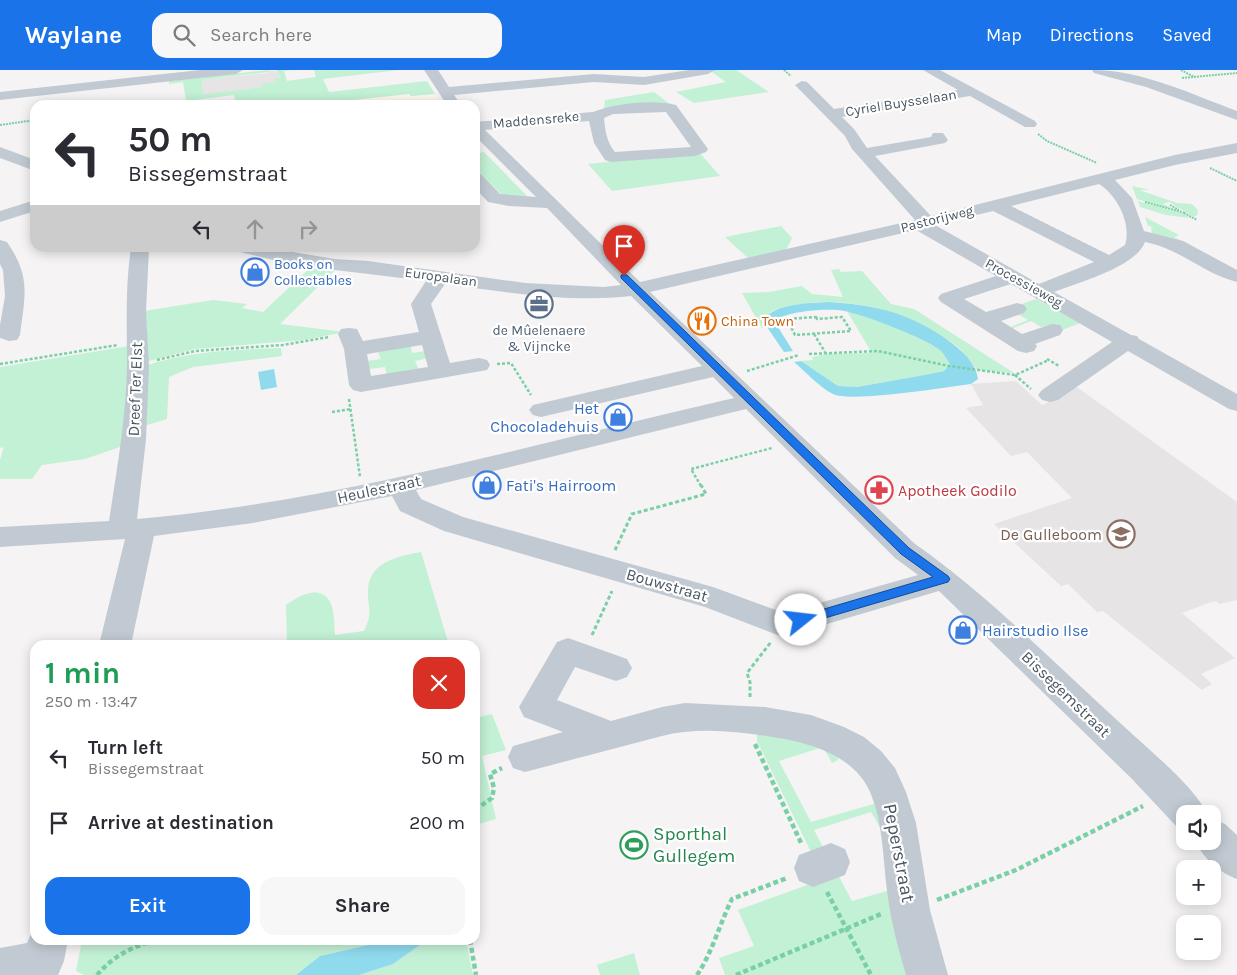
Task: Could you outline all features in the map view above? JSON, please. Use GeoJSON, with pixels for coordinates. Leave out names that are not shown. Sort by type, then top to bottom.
{"type":"FeatureCollection","features":[{"type":"Feature","properties":{"kind":"street"},"geometry":{"type":"LineString","coordinates":[[0,96],[154,75],[236,70]]}},
{"type":"Feature","properties":{"kind":"street"},"geometry":{"type":"LineString","coordinates":[[431,70],[447,98],[594,78],[642,80],[669,78],[708,70]]}},
{"type":"Feature","properties":{"kind":"street","name":"Cyriel Buysselaan"},"geometry":{"type":"LineString","coordinates":[[930,70],[1030,124]]}},
{"type":"Feature","properties":{"kind":"street"},"geometry":{"type":"LineString","coordinates":[[1099,70],[1199,100],[1237,116]]}},
{"type":"Feature","properties":{"kind":"street","name":"Cyriel Buysselaan"},"geometry":{"type":"LineString","coordinates":[[802,85],[851,135]]}},
{"type":"Feature","properties":{"kind":"street","name":"Cyriel Buysselaan"},"geometry":{"type":"LineString","coordinates":[[830,114],[972,92]]}},
{"type":"Feature","properties":{"kind":"street","name":"Maddensreke"},"geometry":{"type":"LineString","coordinates":[[480,127],[596,116],[610,110],[662,107],[671,108],[700,149],[695,151],[611,157],[600,141],[596,116]]}},
{"type":"Feature","properties":{"kind":"street","name":"Bissegemstraat"},"geometry":{"type":"LineString","coordinates":[[480,132],[636,289],[905,551],[944,579],[1180,805]]}},
{"type":"Feature","properties":{"kind":"street","name":"Processieweg"},"geometry":{"type":"LineString","coordinates":[[851,135],[923,223],[1012,277],[1129,341],[1237,404]]}},
{"type":"Feature","properties":{"kind":"street"},"geometry":{"type":"LineString","coordinates":[[865,153],[940,140],[938,136]]}},
{"type":"Feature","properties":{"kind":"street"},"geometry":{"type":"LineString","coordinates":[[480,149],[493,146]]}},
{"type":"Feature","properties":{"kind":"street","name":"Pastorijweg"},"geometry":{"type":"LineString","coordinates":[[636,289],[923,223],[1101,178],[1237,148]]}},
{"type":"Feature","properties":{"kind":"street"},"geometry":{"type":"LineString","coordinates":[[0,152],[30,164]]}},
{"type":"Feature","properties":{"kind":"street"},"geometry":{"type":"LineString","coordinates":[[1038,291],[1121,257],[1133,248],[1137,235],[1121,193],[1115,186],[1101,178]]}},
{"type":"Feature","properties":{"kind":"street"},"geometry":{"type":"LineString","coordinates":[[480,183],[494,198],[509,201],[551,203]]}},
{"type":"Feature","properties":{"kind":"street"},"geometry":{"type":"LineString","coordinates":[[996,205],[1108,262]]}},
{"type":"Feature","properties":{"kind":"street"},"geometry":{"type":"LineString","coordinates":[[0,217],[30,207]]}},
{"type":"Feature","properties":{"kind":"street"},"geometry":{"type":"LineString","coordinates":[[1137,235],[1181,246],[1221,271],[1237,276]]}},
{"type":"Feature","properties":{"kind":"street"},"geometry":{"type":"LineString","coordinates":[[0,246],[13,270],[15,296],[9,335]]}},
{"type":"Feature","properties":{"kind":"street","name":"Dreef Ter Elst"},"geometry":{"type":"LineString","coordinates":[[116,640],[132,529],[140,252]]}},
{"type":"Feature","properties":{"kind":"street","name":"Europalaan"},"geometry":{"type":"LineString","coordinates":[[265,252],[302,260],[525,289],[604,293],[636,289]]}},
{"type":"Feature","properties":{"kind":"street"},"geometry":{"type":"LineString","coordinates":[[438,277],[421,304],[441,371]]}},
{"type":"Feature","properties":{"kind":"street"},"geometry":{"type":"LineString","coordinates":[[1012,277],[948,298],[1023,344],[1052,330]]}},
{"type":"Feature","properties":{"kind":"street"},"geometry":{"type":"LineString","coordinates":[[984,320],[1016,309]]}},
{"type":"Feature","properties":{"kind":"street"},"geometry":{"type":"LineString","coordinates":[[430,337],[352,342],[361,386],[479,365]]}},
{"type":"Feature","properties":{"kind":"street"},"geometry":{"type":"LineString","coordinates":[[1050,395],[1129,341]]}},
{"type":"Feature","properties":{"kind":"street"},"geometry":{"type":"LineString","coordinates":[[580,443],[550,408],[724,373]]}},
{"type":"Feature","properties":{"kind":"street","name":"Heulestraat"},"geometry":{"type":"LineString","coordinates":[[0,537],[132,529],[254,514],[402,485],[752,401]]}},
{"type":"Feature","properties":{"kind":"street","name":"Bouwstraat"},"geometry":{"type":"LineString","coordinates":[[402,485],[410,505],[454,524],[713,598],[783,626]]}},
{"type":"Feature","properties":{"kind":"street"},"geometry":{"type":"LineString","coordinates":[[783,626],[944,579]]}},
{"type":"Feature","properties":{"kind":"street"},"geometry":{"type":"LineString","coordinates":[[609,736],[536,707],[568,651],[616,668]]}},
{"type":"Feature","properties":{"kind":"street","name":"Peperstraat"},"geometry":{"type":"LineString","coordinates":[[526,757],[680,718],[749,710],[773,722],[814,732],[842,743],[866,759],[882,780],[901,846],[908,902],[927,975]]}},
{"type":"Feature","properties":{"kind":"street"},"geometry":{"type":"LineString","coordinates":[[5,971],[43,960],[47,945]]}},
{"type":"Feature","properties":{"kind":"path"},"geometry":{"type":"LineString","coordinates":[[1181,70],[1195,77]]}},
{"type":"Feature","properties":{"kind":"path"},"geometry":{"type":"LineString","coordinates":[[1144,82],[1237,73]]}},
{"type":"Feature","properties":{"kind":"path"},"geometry":{"type":"LineString","coordinates":[[0,125],[30,121]]}},
{"type":"Feature","properties":{"kind":"path"},"geometry":{"type":"LineString","coordinates":[[1030,124],[1028,128],[1047,141],[1121,174]]}},
{"type":"Feature","properties":{"kind":"path"},"geometry":{"type":"LineString","coordinates":[[1143,202],[1185,213]]}},
{"type":"Feature","properties":{"kind":"path"},"geometry":{"type":"LineString","coordinates":[[1170,205],[1197,220]]}},
{"type":"Feature","properties":{"kind":"path"},"geometry":{"type":"LineString","coordinates":[[842,317],[851,331],[814,334],[795,336],[787,319],[842,317]]}},
{"type":"Feature","properties":{"kind":"path"},"geometry":{"type":"LineString","coordinates":[[814,334],[825,352]]}},
{"type":"Feature","properties":{"kind":"path"},"geometry":{"type":"LineString","coordinates":[[0,364],[352,342]]}},
{"type":"Feature","properties":{"kind":"path"},"geometry":{"type":"LineString","coordinates":[[1023,344],[1076,377]]}},
{"type":"Feature","properties":{"kind":"path"},"geometry":{"type":"LineString","coordinates":[[809,354],[878,351],[949,366],[1015,375],[1049,360]]}},
{"type":"Feature","properties":{"kind":"path"},"geometry":{"type":"LineString","coordinates":[[724,373],[799,355]]}},
{"type":"Feature","properties":{"kind":"path"},"geometry":{"type":"LineString","coordinates":[[479,365],[511,364],[550,408]]}},
{"type":"Feature","properties":{"kind":"path"},"geometry":{"type":"LineString","coordinates":[[361,386],[349,395],[363,492]]}},
{"type":"Feature","properties":{"kind":"path"},"geometry":{"type":"LineString","coordinates":[[332,412],[351,409]]}},
{"type":"Feature","properties":{"kind":"path"},"geometry":{"type":"LineString","coordinates":[[583,656],[632,514],[706,494],[691,469],[793,442]]}},
{"type":"Feature","properties":{"kind":"path"},"geometry":{"type":"LineString","coordinates":[[783,626],[747,673],[750,682],[749,731],[813,869],[871,975]]}},
{"type":"Feature","properties":{"kind":"path"},"geometry":{"type":"LineString","coordinates":[[480,806],[492,798],[494,788],[490,774],[526,757]]}},
{"type":"Feature","properties":{"kind":"path"},"geometry":{"type":"LineString","coordinates":[[736,975],[908,902],[937,900],[1016,870],[1147,804]]}},
{"type":"Feature","properties":{"kind":"path"},"geometry":{"type":"LineString","coordinates":[[697,975],[703,966],[719,925],[732,899],[813,869]]}},
{"type":"Feature","properties":{"kind":"path"},"geometry":{"type":"LineString","coordinates":[[97,975],[105,964],[129,948],[139,945]]}},
{"type":"Feature","properties":{"kind":"path"},"geometry":{"type":"LineString","coordinates":[[471,945],[476,975]]}},
{"type":"Feature","properties":{"kind":"shaded area"},"geometry":{"type":"Polygon","coordinates":[[[268,70],[278,72],[280,79],[263,87],[203,94],[202,80],[268,73],[268,70]]]}},
{"type":"Feature","properties":{"kind":"shaded area"},"geometry":{"type":"Polygon","coordinates":[[[409,94],[411,96],[435,94],[439,100],[353,100],[409,94]]]}},
{"type":"Feature","properties":{"kind":"shaded area","name":"De Gulleboom"},"geometry":{"type":"Polygon","coordinates":[[[1016,381],[1042,405],[1053,400],[1074,385],[1237,502],[1237,600],[1219,604],[1216,601],[1211,602],[1182,613],[1235,658],[1201,674],[1212,684],[1202,690],[1103,611],[1097,612],[1068,584],[1061,586],[994,524],[1072,498],[1027,452],[1011,456],[966,408],[983,405],[971,384],[1016,381]]]}},
{"type":"Feature","properties":{"kind":"green space"},"geometry":{"type":"Polygon","coordinates":[[[268,70],[268,72],[202,80],[203,94],[263,87],[262,84],[275,82],[274,79],[280,78],[275,70],[291,70],[284,71],[287,81],[316,77],[314,70],[399,70],[323,79],[329,92],[427,81],[435,94],[411,96],[409,94],[353,100],[235,100],[234,95],[186,100],[183,82],[169,84],[169,81],[268,70]]]}},
{"type":"Feature","properties":{"kind":"green space"},"geometry":{"type":"Polygon","coordinates":[[[709,70],[736,70],[769,92],[694,103],[676,92],[726,82],[709,70]]]}},
{"type":"Feature","properties":{"kind":"green space"},"geometry":{"type":"Polygon","coordinates":[[[654,92],[671,105],[604,110],[605,100],[654,92]]]}},
{"type":"Feature","properties":{"kind":"green space"},"geometry":{"type":"Polygon","coordinates":[[[484,152],[530,199],[502,195],[480,173],[480,153],[484,152]]]}},
{"type":"Feature","properties":{"kind":"green space"},"geometry":{"type":"Polygon","coordinates":[[[699,152],[720,176],[612,191],[588,164],[699,152]]]}},
{"type":"Feature","properties":{"kind":"green space"},"geometry":{"type":"Polygon","coordinates":[[[1132,186],[1150,190],[1139,190],[1177,203],[1192,204],[1198,210],[1197,215],[1194,217],[1169,202],[1163,204],[1178,211],[1137,199],[1132,186]]]}},
{"type":"Feature","properties":{"kind":"green space"},"geometry":{"type":"Polygon","coordinates":[[[1138,201],[1184,214],[1190,218],[1166,215],[1140,207],[1138,201]]]}},
{"type":"Feature","properties":{"kind":"green space"},"geometry":{"type":"Polygon","coordinates":[[[1145,217],[1179,235],[1174,237],[1188,244],[1152,235],[1151,226],[1148,226],[1145,217]]]}},
{"type":"Feature","properties":{"kind":"green space"},"geometry":{"type":"Polygon","coordinates":[[[781,226],[792,238],[786,250],[749,259],[725,237],[781,226]]]}},
{"type":"Feature","properties":{"kind":"green space"},"geometry":{"type":"Polygon","coordinates":[[[311,267],[335,270],[280,324],[345,332],[304,340],[194,349],[145,362],[144,311],[213,300],[247,304],[242,308],[263,312],[311,267]]]}},
{"type":"Feature","properties":{"kind":"green space"},"geometry":{"type":"Polygon","coordinates":[[[839,269],[841,272],[862,271],[891,304],[914,309],[1014,373],[977,370],[955,344],[918,324],[867,306],[831,302],[795,305],[778,309],[768,315],[765,319],[767,327],[762,328],[742,293],[769,292],[802,286],[812,294],[843,297],[831,270],[839,269]]]}},
{"type":"Feature","properties":{"kind":"green space"},"geometry":{"type":"Polygon","coordinates":[[[1036,299],[1080,323],[1057,332],[1046,326],[1041,327],[1031,321],[1011,329],[1008,328],[1028,320],[1019,315],[1023,313],[1019,305],[1036,299]]]}},
{"type":"Feature","properties":{"kind":"green space"},"geometry":{"type":"Polygon","coordinates":[[[847,311],[882,322],[923,340],[941,351],[950,364],[944,371],[930,374],[857,387],[838,386],[801,361],[813,360],[812,357],[826,354],[872,353],[847,311]]]}},
{"type":"Feature","properties":{"kind":"green space"},"geometry":{"type":"Polygon","coordinates":[[[410,344],[412,353],[426,351],[429,358],[415,361],[419,370],[387,376],[385,367],[369,369],[367,361],[381,359],[377,350],[410,344]]]}},
{"type":"Feature","properties":{"kind":"green space"},"geometry":{"type":"Polygon","coordinates":[[[129,346],[123,446],[85,459],[42,465],[32,479],[0,479],[0,460],[4,447],[0,448],[0,367],[129,346]]]}},
{"type":"Feature","properties":{"kind":"green space"},"geometry":{"type":"Polygon","coordinates":[[[281,348],[282,356],[193,367],[169,377],[167,419],[141,427],[144,366],[195,354],[281,348]]]}},
{"type":"Feature","properties":{"kind":"green space"},"geometry":{"type":"Polygon","coordinates":[[[421,552],[447,640],[287,640],[286,605],[313,592],[324,595],[331,603],[335,635],[364,631],[369,618],[368,589],[374,572],[387,562],[421,552]]]}},
{"type":"Feature","properties":{"kind":"green space"},"geometry":{"type":"Polygon","coordinates":[[[492,714],[506,750],[482,756],[496,819],[480,824],[480,717],[492,714]]]}},
{"type":"Feature","properties":{"kind":"green space"},"geometry":{"type":"Polygon","coordinates":[[[765,733],[815,740],[833,748],[839,753],[838,760],[832,763],[823,747],[779,761],[811,822],[877,803],[881,816],[882,831],[871,812],[814,830],[852,901],[887,891],[893,893],[909,975],[725,975],[719,958],[754,946],[738,910],[824,879],[757,741],[757,735],[765,733]]]}},
{"type":"Feature","properties":{"kind":"green space"},"geometry":{"type":"Polygon","coordinates":[[[81,945],[368,945],[320,956],[296,975],[84,975],[76,971],[81,945]]]}},
{"type":"Feature","properties":{"kind":"green space"},"geometry":{"type":"Polygon","coordinates":[[[420,945],[467,945],[473,975],[359,975],[393,964],[420,945]]]}},
{"type":"Feature","properties":{"kind":"green space"},"geometry":{"type":"Polygon","coordinates":[[[634,953],[640,975],[600,975],[597,965],[634,953]]]}},
{"type":"Feature","properties":{"kind":"water"},"geometry":{"type":"Polygon","coordinates":[[[827,302],[878,308],[906,317],[932,330],[957,347],[968,358],[975,368],[978,379],[971,384],[878,396],[858,397],[833,394],[818,384],[794,362],[801,361],[838,386],[857,387],[944,371],[950,364],[941,351],[922,340],[875,320],[838,310],[808,311],[778,318],[776,324],[793,351],[784,352],[767,327],[765,319],[769,314],[784,307],[827,302]]]}},
{"type":"Feature","properties":{"kind":"water"},"geometry":{"type":"Polygon","coordinates":[[[274,369],[277,387],[261,390],[258,372],[274,369]]]}},
{"type":"Feature","properties":{"kind":"water"},"geometry":{"type":"Polygon","coordinates":[[[368,945],[420,945],[393,964],[359,975],[296,975],[320,956],[368,945]]]}},
{"type":"Feature","properties":{"kind":"place","name":"Books on Collectables"},"geometry":{"type":"Point","coordinates":[255,272]}},
{"type":"Feature","properties":{"kind":"place","name":"de Mûelenaere & Vijncke"},"geometry":{"type":"Point","coordinates":[539,304]}},
{"type":"Feature","properties":{"kind":"place","name":"China Town"},"geometry":{"type":"Point","coordinates":[702,321]}},
{"type":"Feature","properties":{"kind":"place","name":"Het Chocoladehuis"},"geometry":{"type":"Point","coordinates":[618,417]}},
{"type":"Feature","properties":{"kind":"place","name":"Fati's Hairroom"},"geometry":{"type":"Point","coordinates":[487,485]}},
{"type":"Feature","properties":{"kind":"place","name":"Apotheek Godilo"},"geometry":{"type":"Point","coordinates":[879,490]}},
{"type":"Feature","properties":{"kind":"place","name":"De Gulleboom"},"geometry":{"type":"Point","coordinates":[1121,534]}},
{"type":"Feature","properties":{"kind":"place","name":"Hairstudio Ilse"},"geometry":{"type":"Point","coordinates":[963,630]}},
{"type":"Feature","properties":{"kind":"place","name":"Sporthal Gullegem"},"geometry":{"type":"Point","coordinates":[634,845]}},
{"type":"Feature","properties":{"kind":"route"},"geometry":{"type":"LineString","coordinates":[[624,276],[905,551],[944,579],[801,620]]}}]}
